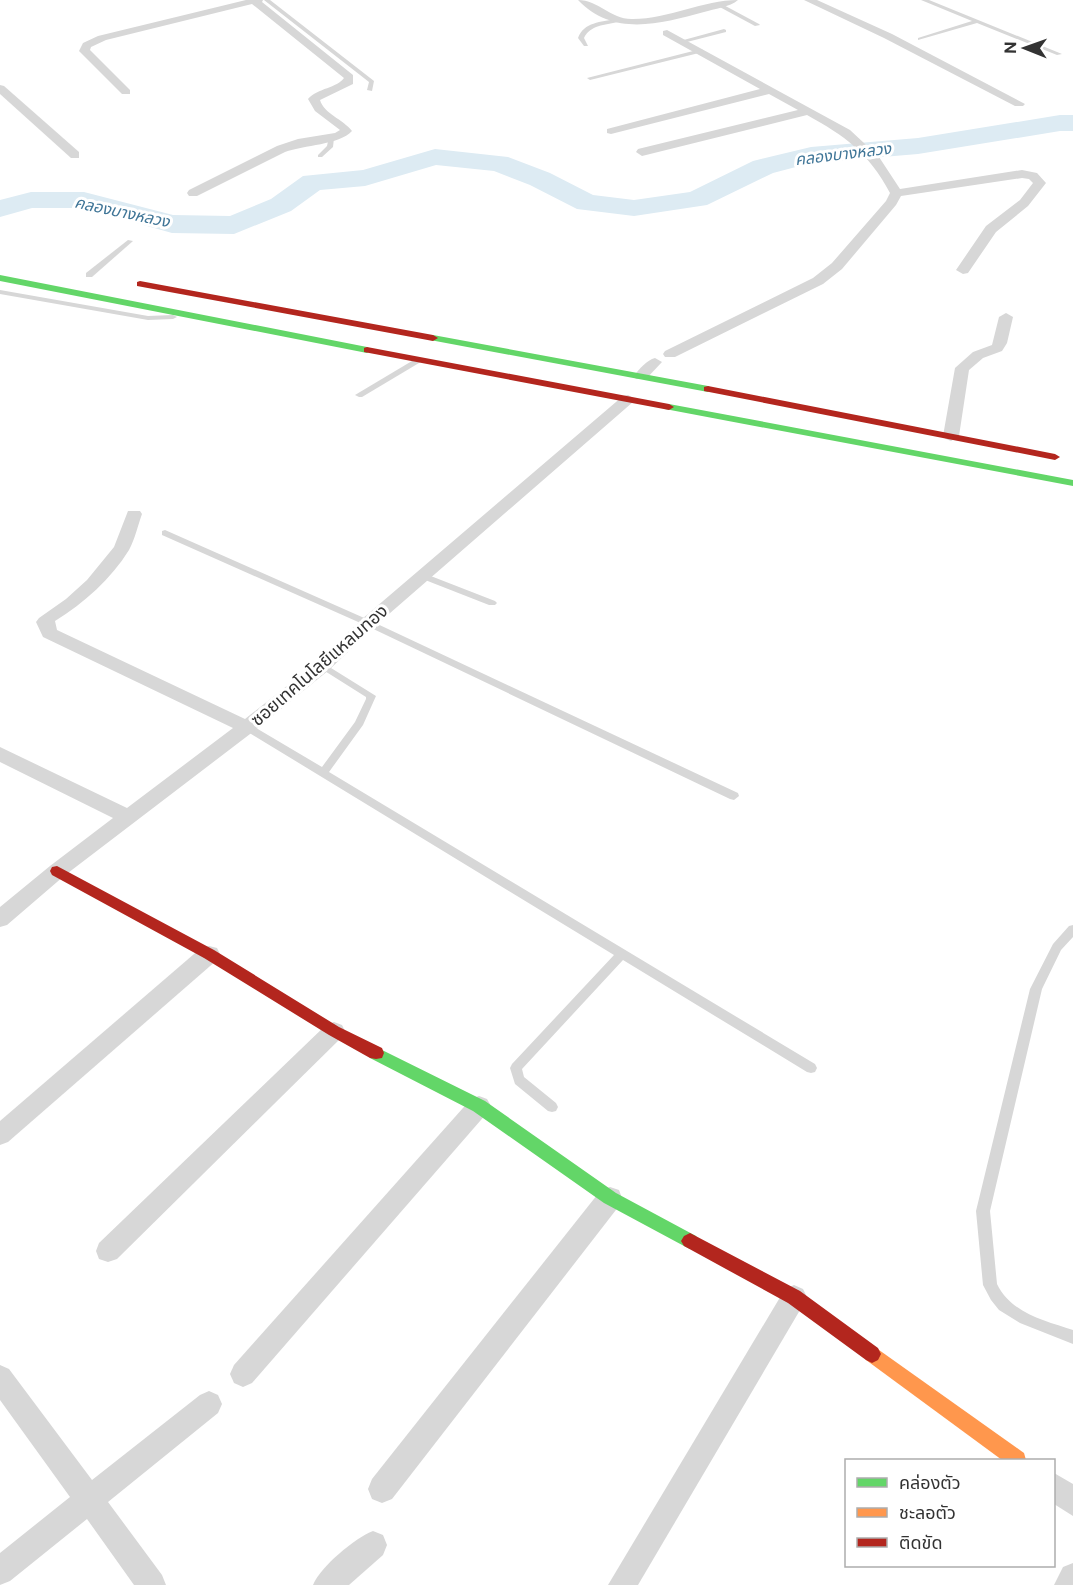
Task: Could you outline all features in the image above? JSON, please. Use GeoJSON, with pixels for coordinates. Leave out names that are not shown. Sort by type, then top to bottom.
{"type":"FeatureCollection","features":[{"type":"Feature","properties":{"kind":"main road"},"geometry":{"type":"LineString","coordinates":[[84,274],[641,376],[1073,461]]}},
{"type":"Feature","properties":{"kind":"main road"},"geometry":{"type":"LineString","coordinates":[[0,278],[188,316],[1073,483]]}},
{"type":"Feature","properties":{"kind":"main road"},"geometry":{"type":"LineString","coordinates":[[57,871],[209,954],[334,1031],[479,1106],[610,1198],[794,1297],[1014,1459]]}},
{"type":"Feature","properties":{"kind":"street"},"geometry":{"type":"LineString","coordinates":[[126,92],[84,51],[87,45],[102,38],[255,0],[349,77],[349,82],[319,94],[314,99],[318,109],[343,124],[346,130],[339,136],[298,143],[281,149],[193,193]]}},
{"type":"Feature","properties":{"kind":"street"},"geometry":{"type":"LineString","coordinates":[[584,0],[616,21],[638,22],[653,20],[714,2]]}},
{"type":"Feature","properties":{"kind":"street"},"geometry":{"type":"LineString","coordinates":[[688,3],[733,0]]}},
{"type":"Feature","properties":{"kind":"street"},"geometry":{"type":"LineString","coordinates":[[808,0],[888,36],[1019,104]]}},
{"type":"Feature","properties":{"kind":"street"},"geometry":{"type":"LineString","coordinates":[[667,33],[809,111],[861,143],[880,164],[896,193]]}},
{"type":"Feature","properties":{"kind":"street"},"geometry":{"type":"LineString","coordinates":[[0,88],[75,155]]}},
{"type":"Feature","properties":{"kind":"street"},"geometry":{"type":"LineString","coordinates":[[611,131],[770,90]]}},
{"type":"Feature","properties":{"kind":"street"},"geometry":{"type":"LineString","coordinates":[[642,152],[809,111]]}},
{"type":"Feature","properties":{"kind":"street"},"geometry":{"type":"LineString","coordinates":[[896,193],[1023,174],[1037,178],[1040,183],[1024,203],[991,229],[963,270]]}},
{"type":"Feature","properties":{"kind":"street"},"geometry":{"type":"LineString","coordinates":[[670,354],[818,280],[837,266],[892,202],[896,193]]}},
{"type":"Feature","properties":{"kind":"street"},"geometry":{"type":"LineString","coordinates":[[951,436],[962,368],[978,355],[997,348],[1006,317]]}},
{"type":"Feature","properties":{"kind":"street"},"geometry":{"type":"LineString","coordinates":[[641,376],[655,362]]}},
{"type":"Feature","properties":{"kind":"street","name":"ซอยเทคโนโลยีแหลมทอง"},"geometry":{"type":"LineString","coordinates":[[0,919],[57,871],[247,727],[323,666],[368,623],[628,399]]}},
{"type":"Feature","properties":{"kind":"street"},"geometry":{"type":"LineString","coordinates":[[134,514],[122,548],[93,584],[72,603],[49,616],[45,622],[46,628],[49,633],[247,727]]}},
{"type":"Feature","properties":{"kind":"street"},"geometry":{"type":"LineString","coordinates":[[0,754],[128,817]]}},
{"type":"Feature","properties":{"kind":"street"},"geometry":{"type":"LineString","coordinates":[[0,1135],[209,954]]}},
{"type":"Feature","properties":{"kind":"street"},"geometry":{"type":"LineString","coordinates":[[108,1251],[334,1031]]}},
{"type":"Feature","properties":{"kind":"street"},"geometry":{"type":"LineString","coordinates":[[243,1374],[479,1106]]}},
{"type":"Feature","properties":{"kind":"street"},"geometry":{"type":"LineString","coordinates":[[382,1489],[610,1198]]}},
{"type":"Feature","properties":{"kind":"street"},"geometry":{"type":"LineString","coordinates":[[622,1585],[794,1297]]}},
{"type":"Feature","properties":{"kind":"street"},"geometry":{"type":"LineString","coordinates":[[0,1378],[152,1585]]}},
{"type":"Feature","properties":{"kind":"street"},"geometry":{"type":"LineString","coordinates":[[0,1571],[209,1404]]}},
{"type":"Feature","properties":{"kind":"street"},"geometry":{"type":"LineString","coordinates":[[1055,1488],[1073,1502]]}},
{"type":"Feature","properties":{"kind":"street"},"geometry":{"type":"LineString","coordinates":[[327,1585],[373,1545]]}},
{"type":"Feature","properties":{"kind":"street"},"geometry":{"type":"LineString","coordinates":[[1068,1585],[1073,1577]]}},
{"type":"Feature","properties":{"kind":"lane"},"geometry":{"type":"LineString","coordinates":[[267,0],[356,68],[372,82],[370,90]]}},
{"type":"Feature","properties":{"kind":"lane"},"geometry":{"type":"LineString","coordinates":[[924,0],[1059,54]]}},
{"type":"Feature","properties":{"kind":"lane"},"geometry":{"type":"LineString","coordinates":[[714,2],[757,25]]}},
{"type":"Feature","properties":{"kind":"lane"},"geometry":{"type":"LineString","coordinates":[[586,45],[581,38],[587,28],[616,21]]}},
{"type":"Feature","properties":{"kind":"lane"},"geometry":{"type":"LineString","coordinates":[[920,39],[978,21]]}},
{"type":"Feature","properties":{"kind":"lane"},"geometry":{"type":"LineString","coordinates":[[683,41],[724,31]]}},
{"type":"Feature","properties":{"kind":"lane"},"geometry":{"type":"LineString","coordinates":[[590,78],[700,51]]}},
{"type":"Feature","properties":{"kind":"lane"},"geometry":{"type":"LineString","coordinates":[[320,156],[330,147],[331,138]]}},
{"type":"Feature","properties":{"kind":"lane"},"geometry":{"type":"LineString","coordinates":[[84,274],[130,241]]}},
{"type":"Feature","properties":{"kind":"lane"},"geometry":{"type":"LineString","coordinates":[[0,292],[148,318],[188,316]]}},
{"type":"Feature","properties":{"kind":"lane"},"geometry":{"type":"LineString","coordinates":[[359,395],[420,360]]}},
{"type":"Feature","properties":{"kind":"lane"},"geometry":{"type":"LineString","coordinates":[[165,533],[368,623],[734,796]]}},
{"type":"Feature","properties":{"kind":"lane"},"geometry":{"type":"LineString","coordinates":[[423,576],[492,603]]}},
{"type":"Feature","properties":{"kind":"lane"},"geometry":{"type":"LineString","coordinates":[[323,666],[371,696],[371,699],[359,723],[323,773]]}},
{"type":"Feature","properties":{"kind":"lane"},"geometry":{"type":"LineString","coordinates":[[247,727],[811,1068]]}},
{"type":"Feature","properties":{"kind":"lane"},"geometry":{"type":"LineString","coordinates":[[1073,929],[1057,947],[1036,989],[983,1211],[990,1285],[994,1296],[1005,1307],[1026,1319],[1073,1336]]}},
{"type":"Feature","properties":{"kind":"lane"},"geometry":{"type":"LineString","coordinates":[[552,1107],[519,1080],[516,1068],[622,954]]}},
{"type":"Feature","properties":{"kind":"waterway","name":"คลองบางหลวง"},"geometry":{"type":"LineString","coordinates":[[0,209],[31,200],[84,200],[172,224],[234,225],[281,205],[313,182],[365,178],[435,157],[499,163],[540,179],[587,203],[634,208],[697,199],[763,167],[811,155],[918,146],[1060,123],[1073,123]]}},
{"type":"Feature","properties":{"kind":"traffic: fast"},"geometry":{"type":"LineString","coordinates":[[0,278],[367,350]]}},
{"type":"Feature","properties":{"kind":"traffic: fast"},"geometry":{"type":"LineString","coordinates":[[433,338],[708,389]]}},
{"type":"Feature","properties":{"kind":"traffic: fast"},"geometry":{"type":"LineString","coordinates":[[669,407],[1073,483]]}},
{"type":"Feature","properties":{"kind":"traffic: fast"},"geometry":{"type":"LineString","coordinates":[[376,1053],[479,1106],[610,1198],[690,1241]]}},
{"type":"Feature","properties":{"kind":"traffic: slow"},"geometry":{"type":"LineString","coordinates":[[872,1354],[1016,1459]]}},
{"type":"Feature","properties":{"kind":"traffic: jam"},"geometry":{"type":"LineString","coordinates":[[140,284],[433,338]]}},
{"type":"Feature","properties":{"kind":"traffic: jam"},"geometry":{"type":"LineString","coordinates":[[367,350],[669,407]]}},
{"type":"Feature","properties":{"kind":"traffic: jam"},"geometry":{"type":"LineString","coordinates":[[708,389],[1055,457]]}},
{"type":"Feature","properties":{"kind":"traffic: jam"},"geometry":{"type":"LineString","coordinates":[[57,871],[209,954],[334,1031],[376,1053]]}},
{"type":"Feature","properties":{"kind":"traffic: jam"},"geometry":{"type":"LineString","coordinates":[[690,1241],[794,1297],[872,1354]]}}]}
